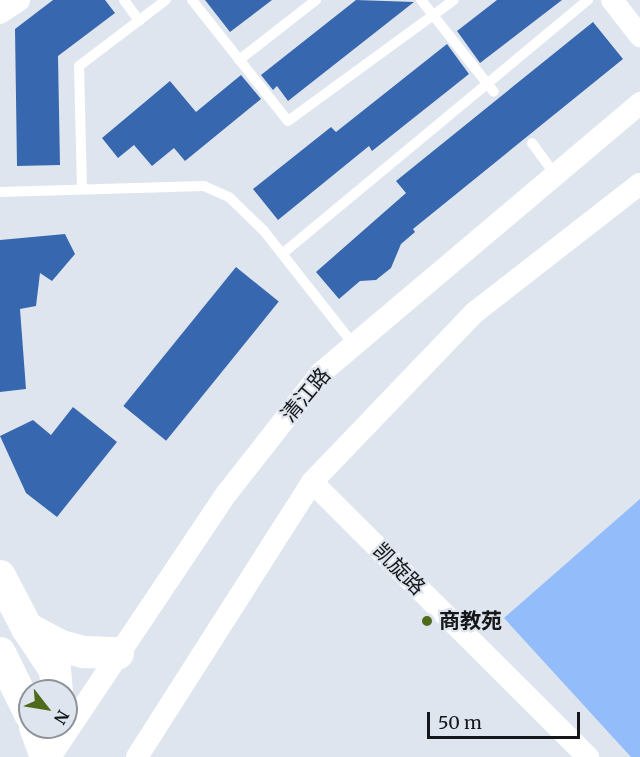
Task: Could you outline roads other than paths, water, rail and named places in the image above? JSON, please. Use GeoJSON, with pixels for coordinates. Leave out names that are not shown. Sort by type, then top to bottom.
{"type":"FeatureCollection","features":[{"type":"Feature","properties":{"kind":"main road"},"geometry":{"type":"LineString","coordinates":[[0,576],[27,628],[55,670],[56,679]]}},
{"type":"Feature","properties":{"kind":"main road"},"geometry":{"type":"LineString","coordinates":[[27,628],[61,646],[84,652],[118,653]]}},
{"type":"Feature","properties":{"kind":"main road"},"geometry":{"type":"LineString","coordinates":[[0,653],[18,689]]}},
{"type":"Feature","properties":{"kind":"main road"},"geometry":{"type":"LineString","coordinates":[[39,739],[45,757]]}},
{"type":"Feature","properties":{"kind":"street"},"geometry":{"type":"LineString","coordinates":[[0,13],[19,0]]}},
{"type":"Feature","properties":{"kind":"street"},"geometry":{"type":"LineString","coordinates":[[612,0],[640,36]]}},
{"type":"Feature","properties":{"kind":"street","name":"清江路"},"geometry":{"type":"LineString","coordinates":[[50,757],[227,494],[322,372],[640,103]]}},
{"type":"Feature","properties":{"kind":"street"},"geometry":{"type":"LineString","coordinates":[[137,757],[312,482],[474,313],[640,184]]}},
{"type":"Feature","properties":{"kind":"street","name":"凯旋路"},"geometry":{"type":"LineString","coordinates":[[312,482],[588,757]]}},
{"type":"Feature","properties":{"kind":"lane"},"geometry":{"type":"LineString","coordinates":[[124,0],[139,21]]}},
{"type":"Feature","properties":{"kind":"lane"},"geometry":{"type":"LineString","coordinates":[[82,189],[79,66],[166,0]]}},
{"type":"Feature","properties":{"kind":"lane"},"geometry":{"type":"LineString","coordinates":[[192,0],[288,121],[454,0]]}},
{"type":"Feature","properties":{"kind":"lane"},"geometry":{"type":"LineString","coordinates":[[239,60],[316,0]]}},
{"type":"Feature","properties":{"kind":"lane"},"geometry":{"type":"LineString","coordinates":[[421,0],[491,87]]}},
{"type":"Feature","properties":{"kind":"lane"},"geometry":{"type":"LineString","coordinates":[[282,254],[491,87],[588,0]]}},
{"type":"Feature","properties":{"kind":"lane"},"geometry":{"type":"LineString","coordinates":[[532,143],[556,176]]}},
{"type":"Feature","properties":{"kind":"lane"},"geometry":{"type":"LineString","coordinates":[[0,192],[204,186],[229,197],[264,231],[354,345]]}},
{"type":"Feature","properties":{"kind":"water"},"geometry":{"type":"Polygon","coordinates":[[[640,499],[640,757],[631,757],[504,618],[640,499]]]}},
{"type":"Feature","properties":{"kind":"place","name":"商教苑"},"geometry":{"type":"Point","coordinates":[427,621]}}]}
